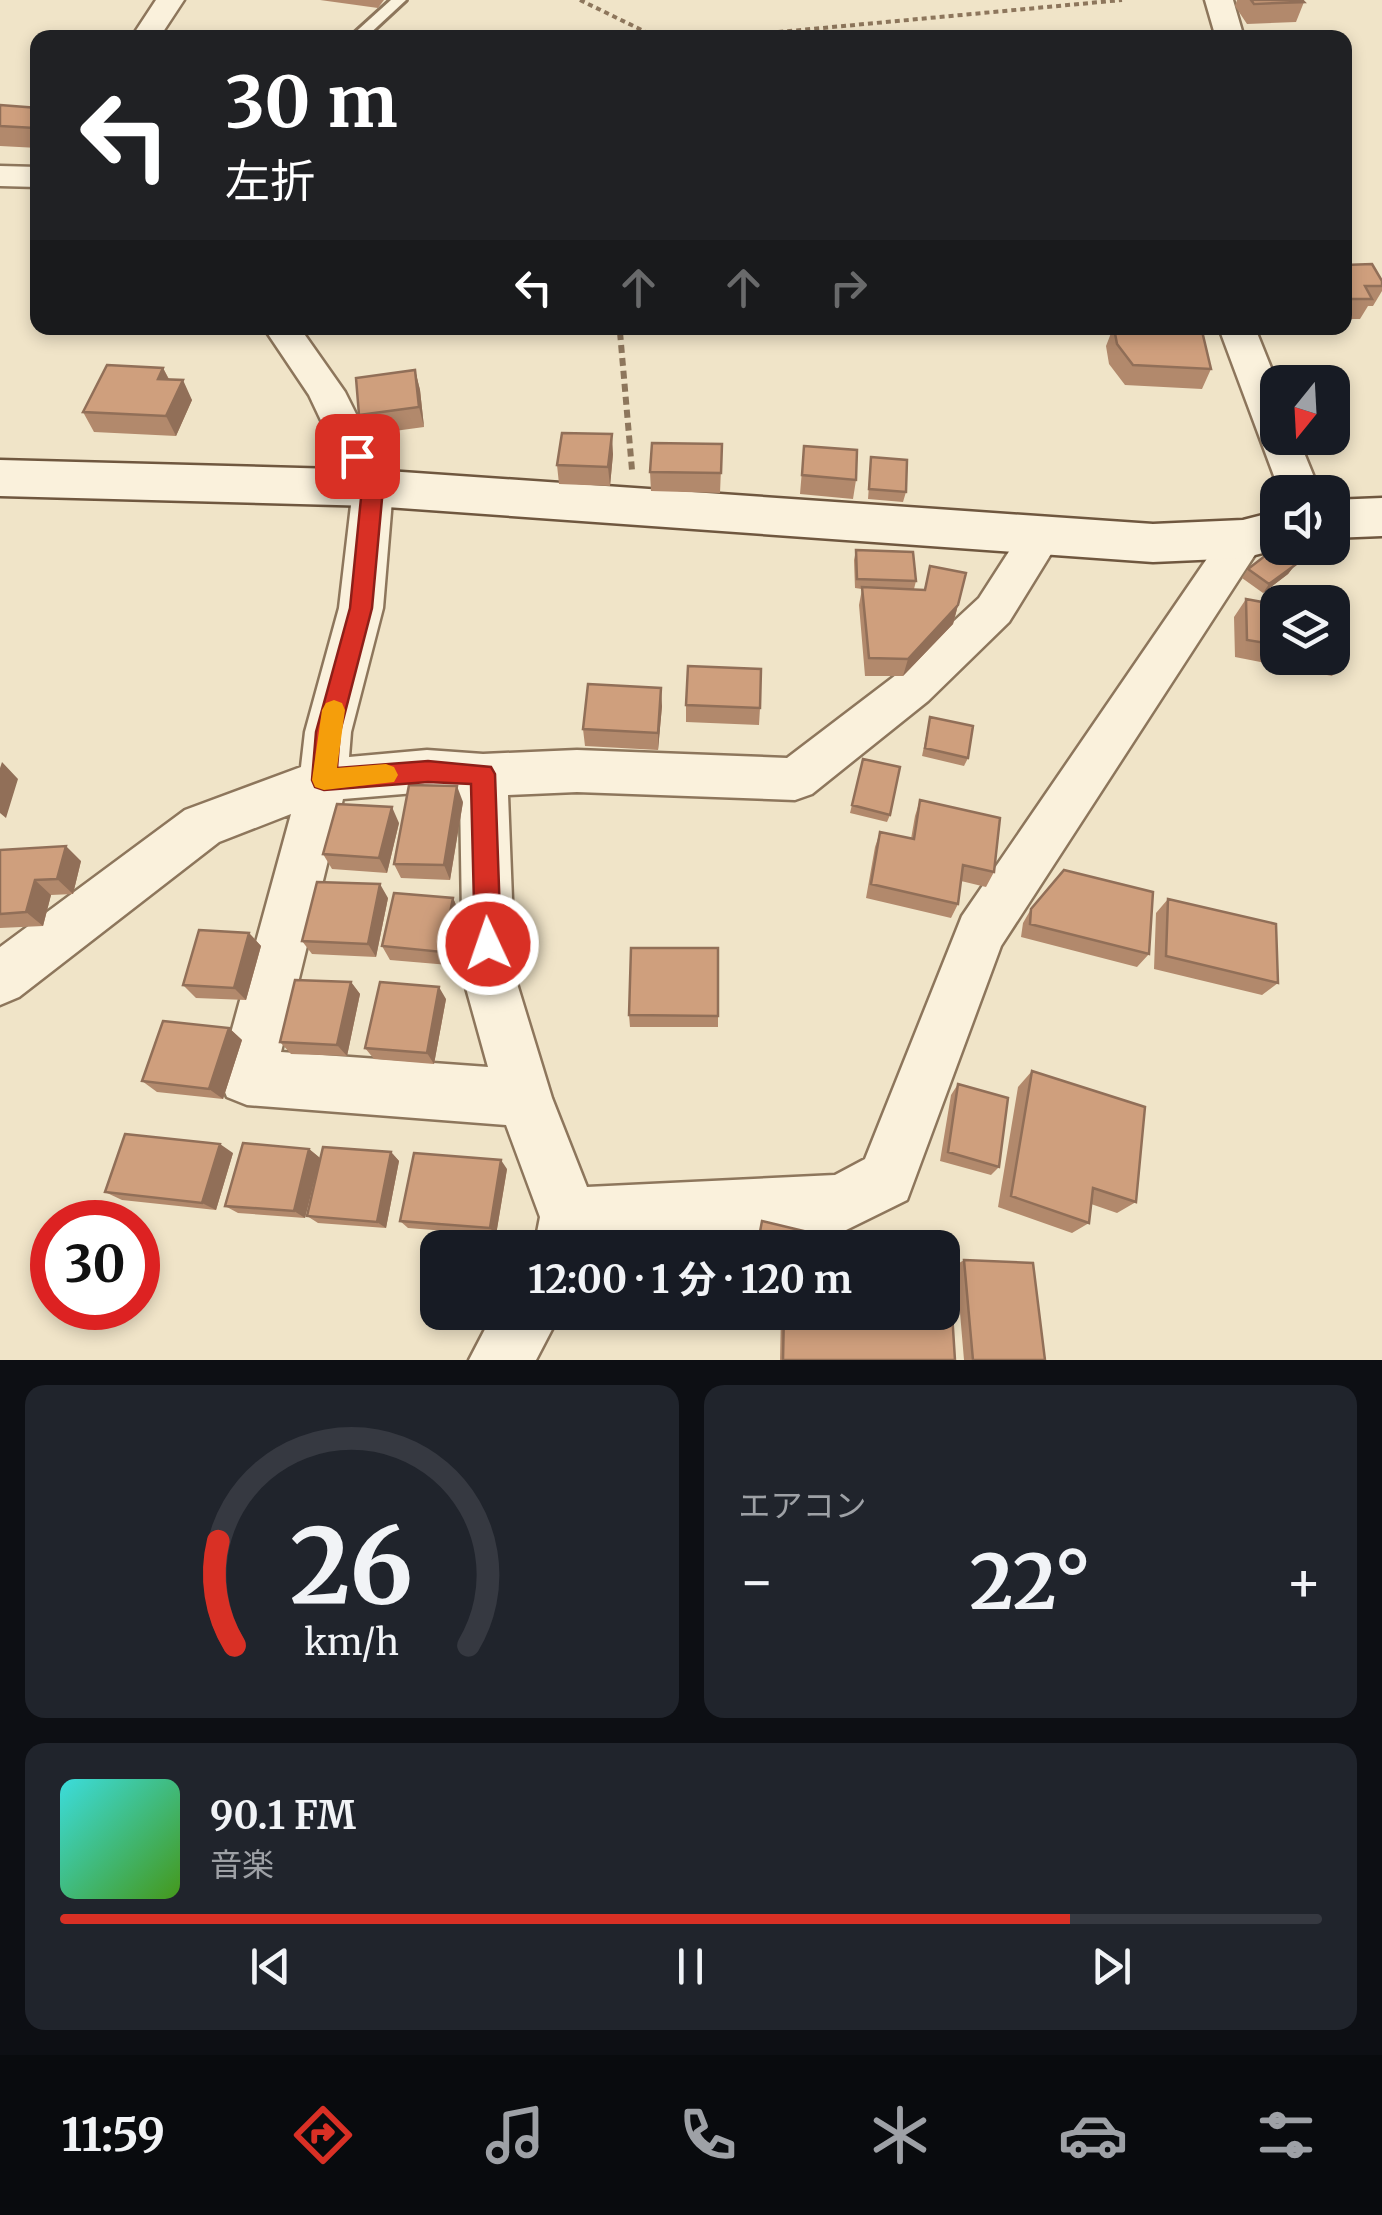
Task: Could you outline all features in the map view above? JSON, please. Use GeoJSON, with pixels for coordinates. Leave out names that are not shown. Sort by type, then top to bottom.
{"type":"FeatureCollection","features":[{"type":"Feature","properties":{"kind":"street"},"geometry":{"type":"LineString","coordinates":[[149,30],[170,0]]}},
{"type":"Feature","properties":{"kind":"street"},"geometry":{"type":"LineString","coordinates":[[1218,0],[1227,30]]}},
{"type":"Feature","properties":{"kind":"street"},"geometry":{"type":"LineString","coordinates":[[0,176],[30,178]]}},
{"type":"Feature","properties":{"kind":"street"},"geometry":{"type":"LineString","coordinates":[[287,335],[326,392],[372,488],[361,608],[328,732],[324,780],[247,1077],[524,1098]]}},
{"type":"Feature","properties":{"kind":"street"},"geometry":{"type":"LineString","coordinates":[[1240,335],[1293,475]]}},
{"type":"Feature","properties":{"kind":"street"},"geometry":{"type":"LineString","coordinates":[[0,478],[372,488],[1152,542],[1260,534]]}},
{"type":"Feature","properties":{"kind":"street"},"geometry":{"type":"LineString","coordinates":[[1350,519],[1382,517]]}},
{"type":"Feature","properties":{"kind":"street"},"geometry":{"type":"LineString","coordinates":[[586,1230],[840,1204],[886,1178],[980,933],[1092,760],[1260,534]]}},
{"type":"Feature","properties":{"kind":"street"},"geometry":{"type":"LineString","coordinates":[[0,979],[202,826],[324,780],[428,772],[577,771],[796,779],[912,688],[994,610],[1041,536]]}},
{"type":"Feature","properties":{"kind":"street"},"geometry":{"type":"LineString","coordinates":[[483,774],[489,977],[566,1230]]}},
{"type":"Feature","properties":{"kind":"street"},"geometry":{"type":"LineString","coordinates":[[500,1360],[519,1330]]}},
{"type":"Feature","properties":{"kind":"lane"},"geometry":{"type":"LineString","coordinates":[[365,30],[400,0]]}},
{"type":"Feature","properties":{"kind":"path"},"geometry":{"type":"LineString","coordinates":[[580,0],[642,30]]}},
{"type":"Feature","properties":{"kind":"path"},"geometry":{"type":"LineString","coordinates":[[801,30],[1122,0]]}},
{"type":"Feature","properties":{"kind":"path"},"geometry":{"type":"LineString","coordinates":[[621,335],[635,506]]}},
{"type":"Feature","properties":{"kind":"building"},"geometry":{"type":"Polygon","coordinates":[[[1251,0],[1302,0],[1304,2],[1254,4],[1251,0]]]}},
{"type":"Feature","properties":{"kind":"building"},"geometry":{"type":"Polygon","coordinates":[[[0,105],[30,107],[30,128],[0,126],[0,105]]]}},
{"type":"Feature","properties":{"kind":"building"},"geometry":{"type":"Polygon","coordinates":[[[1372,264],[1382,281],[1382,286],[1365,286],[1372,299],[1352,299],[1352,265],[1372,264]]]}},
{"type":"Feature","properties":{"kind":"building"},"geometry":{"type":"Polygon","coordinates":[[[1115,335],[1203,335],[1211,369],[1133,365],[1117,344],[1115,335]]]}},
{"type":"Feature","properties":{"kind":"building"},"geometry":{"type":"Polygon","coordinates":[[[107,365],[163,368],[158,379],[183,380],[166,416],[83,412],[107,365]]]}},
{"type":"Feature","properties":{"kind":"building"},"geometry":{"type":"Polygon","coordinates":[[[415,370],[419,407],[359,415],[356,378],[415,370]]]}},
{"type":"Feature","properties":{"kind":"building"},"geometry":{"type":"Polygon","coordinates":[[[562,433],[612,434],[608,467],[557,465],[562,433]]]}},
{"type":"Feature","properties":{"kind":"building"},"geometry":{"type":"Polygon","coordinates":[[[652,443],[722,444],[721,473],[650,472],[652,443]]]}},
{"type":"Feature","properties":{"kind":"building"},"geometry":{"type":"Polygon","coordinates":[[[804,446],[857,450],[856,480],[802,475],[804,446]]]}},
{"type":"Feature","properties":{"kind":"building"},"geometry":{"type":"Polygon","coordinates":[[[871,457],[907,460],[906,492],[869,489],[871,457]]]}},
{"type":"Feature","properties":{"kind":"building"},"geometry":{"type":"Polygon","coordinates":[[[856,550],[913,552],[916,581],[857,579],[856,550]]]}},
{"type":"Feature","properties":{"kind":"building"},"geometry":{"type":"Polygon","coordinates":[[[1260,560],[1260,565],[1295,565],[1269,584],[1248,569],[1260,560]]]}},
{"type":"Feature","properties":{"kind":"building"},"geometry":{"type":"Polygon","coordinates":[[[930,566],[966,573],[958,605],[908,659],[869,658],[862,587],[925,590],[930,566]]]}},
{"type":"Feature","properties":{"kind":"building"},"geometry":{"type":"Polygon","coordinates":[[[1246,599],[1260,602],[1260,642],[1247,640],[1246,599]]]}},
{"type":"Feature","properties":{"kind":"building"},"geometry":{"type":"Polygon","coordinates":[[[688,666],[761,669],[760,708],[686,705],[688,666]]]}},
{"type":"Feature","properties":{"kind":"building"},"geometry":{"type":"Polygon","coordinates":[[[588,684],[661,688],[658,733],[583,729],[588,684]]]}},
{"type":"Feature","properties":{"kind":"building"},"geometry":{"type":"Polygon","coordinates":[[[930,717],[973,726],[968,758],[925,748],[930,717]]]}},
{"type":"Feature","properties":{"kind":"building"},"geometry":{"type":"Polygon","coordinates":[[[863,759],[900,767],[890,815],[852,805],[863,759]]]}},
{"type":"Feature","properties":{"kind":"building"},"geometry":{"type":"Polygon","coordinates":[[[409,785],[457,786],[444,865],[394,864],[409,785]]]}},
{"type":"Feature","properties":{"kind":"building"},"geometry":{"type":"Polygon","coordinates":[[[920,800],[1000,818],[994,872],[963,865],[958,904],[871,884],[880,832],[914,839],[920,800]]]}},
{"type":"Feature","properties":{"kind":"building"},"geometry":{"type":"Polygon","coordinates":[[[337,804],[392,807],[379,858],[323,854],[337,804]]]}},
{"type":"Feature","properties":{"kind":"building"},"geometry":{"type":"Polygon","coordinates":[[[66,846],[57,879],[35,880],[26,912],[0,914],[0,850],[66,846]]]}},
{"type":"Feature","properties":{"kind":"building"},"geometry":{"type":"Polygon","coordinates":[[[1064,870],[1153,892],[1149,954],[1030,924],[1031,909],[1064,870]]]}},
{"type":"Feature","properties":{"kind":"building"},"geometry":{"type":"Polygon","coordinates":[[[317,882],[380,884],[368,944],[302,941],[317,882]]]}},
{"type":"Feature","properties":{"kind":"building"},"geometry":{"type":"Polygon","coordinates":[[[394,893],[453,898],[442,952],[382,946],[394,893]]]}},
{"type":"Feature","properties":{"kind":"building"},"geometry":{"type":"Polygon","coordinates":[[[1168,899],[1276,924],[1278,983],[1166,956],[1168,899]]]}},
{"type":"Feature","properties":{"kind":"building"},"geometry":{"type":"Polygon","coordinates":[[[199,930],[249,933],[234,988],[183,985],[199,930]]]}},
{"type":"Feature","properties":{"kind":"building"},"geometry":{"type":"Polygon","coordinates":[[[631,948],[718,948],[718,1016],[629,1015],[631,948]]]}},
{"type":"Feature","properties":{"kind":"building"},"geometry":{"type":"Polygon","coordinates":[[[295,980],[351,982],[337,1045],[280,1042],[295,980]]]}},
{"type":"Feature","properties":{"kind":"building"},"geometry":{"type":"Polygon","coordinates":[[[380,982],[439,987],[427,1053],[365,1048],[380,982]]]}},
{"type":"Feature","properties":{"kind":"building"},"geometry":{"type":"Polygon","coordinates":[[[163,1021],[229,1028],[209,1089],[142,1081],[163,1021]]]}},
{"type":"Feature","properties":{"kind":"building"},"geometry":{"type":"Polygon","coordinates":[[[1032,1071],[1145,1107],[1136,1202],[1093,1188],[1089,1223],[1011,1196],[1032,1071]]]}},
{"type":"Feature","properties":{"kind":"building"},"geometry":{"type":"Polygon","coordinates":[[[958,1084],[1008,1098],[999,1167],[948,1152],[958,1084]]]}},
{"type":"Feature","properties":{"kind":"building"},"geometry":{"type":"Polygon","coordinates":[[[125,1134],[220,1144],[202,1203],[105,1192],[125,1134]]]}},
{"type":"Feature","properties":{"kind":"building"},"geometry":{"type":"Polygon","coordinates":[[[243,1143],[309,1149],[294,1211],[225,1206],[243,1143]]]}},
{"type":"Feature","properties":{"kind":"building"},"geometry":{"type":"Polygon","coordinates":[[[323,1147],[391,1152],[377,1222],[307,1216],[323,1147]]]}},
{"type":"Feature","properties":{"kind":"building"},"geometry":{"type":"Polygon","coordinates":[[[414,1153],[501,1160],[490,1228],[400,1221],[414,1153]]]}},
{"type":"Feature","properties":{"kind":"building"},"geometry":{"type":"Polygon","coordinates":[[[762,1221],[799,1230],[760,1230],[762,1221]]]}},
{"type":"Feature","properties":{"kind":"building"},"geometry":{"type":"Polygon","coordinates":[[[964,1260],[1033,1263],[1045,1360],[973,1360],[964,1260]]]}},
{"type":"Feature","properties":{"kind":"building"},"geometry":{"type":"Polygon","coordinates":[[[784,1330],[953,1330],[955,1360],[783,1360],[784,1330]]]}},
{"type":"Feature","properties":{"kind":"slow traffic"},"geometry":{"type":"LineString","coordinates":[[334,710],[324,780],[386,775]]}},
{"type":"Feature","properties":{"kind":"route"},"geometry":{"type":"LineString","coordinates":[[357,456],[372,488],[361,608],[328,732],[324,780],[428,772],[483,774],[488,944]]}}]}
